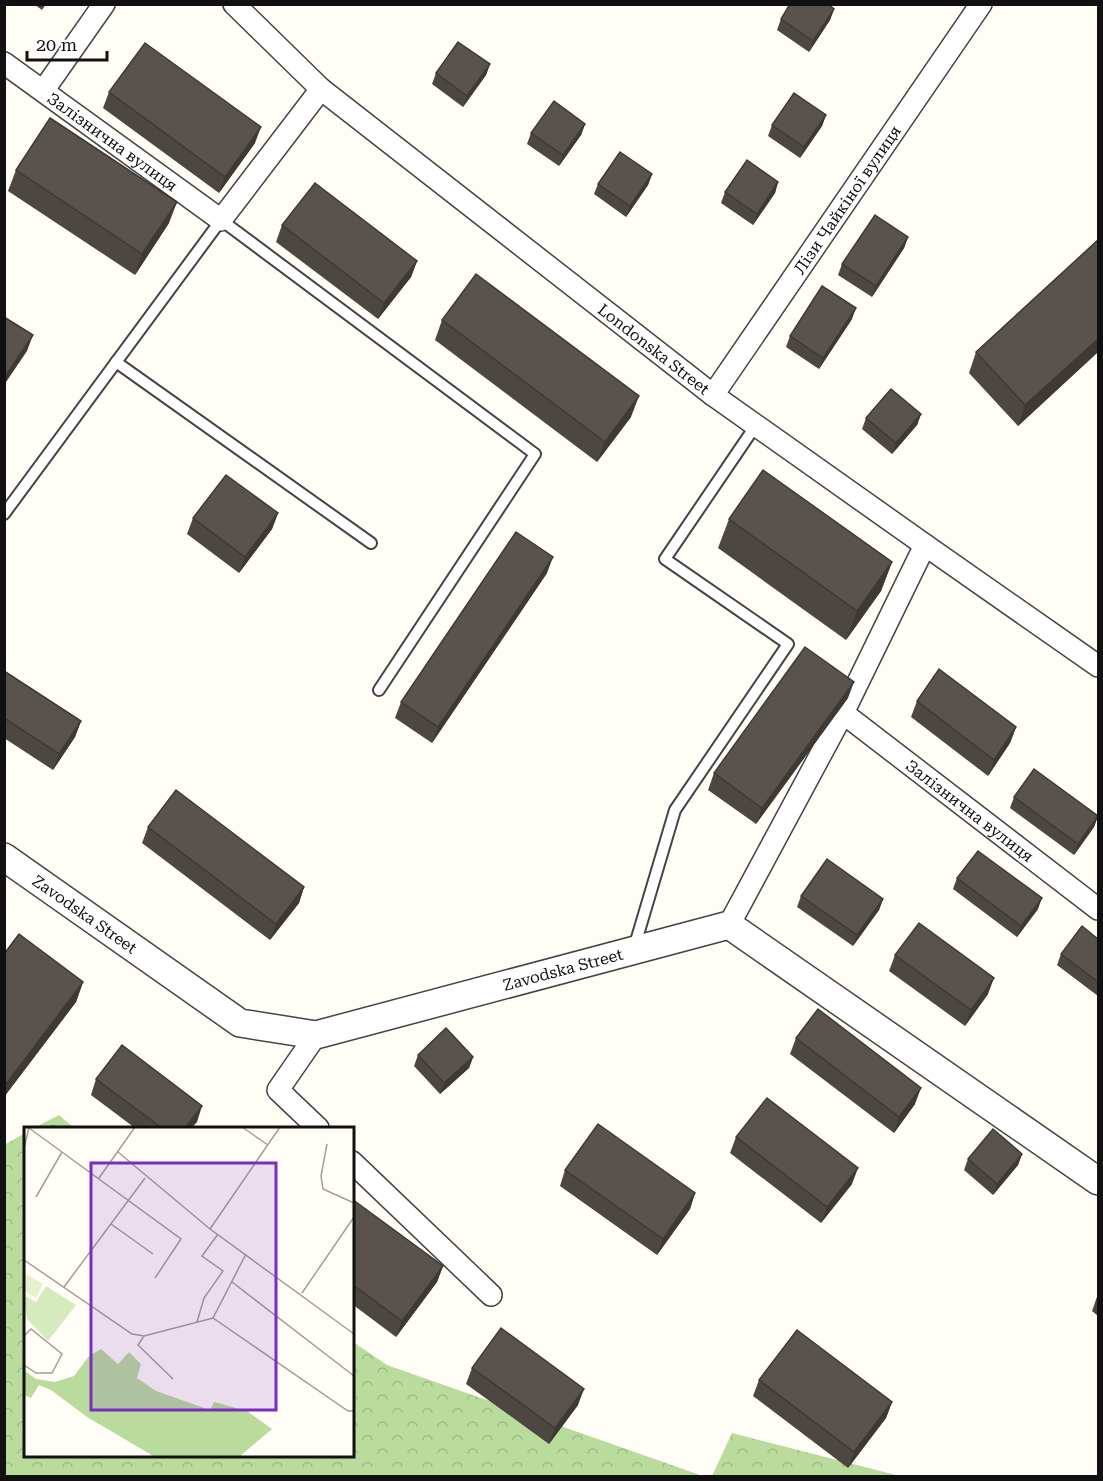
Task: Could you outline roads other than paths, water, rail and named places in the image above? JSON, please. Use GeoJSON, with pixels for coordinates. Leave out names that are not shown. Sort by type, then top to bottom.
{"type":"FeatureCollection","features":[{"type":"Feature","properties":{"kind":"street"},"geometry":{"type":"LineString","coordinates":[[43,91],[104,4]]}},
{"type":"Feature","properties":{"kind":"street","name":"Londonska Street"},"geometry":{"type":"LineString","coordinates":[[234,4],[321,89],[713,395],[1098,666]]}},
{"type":"Feature","properties":{"kind":"street","name":"Лізи Чайкіної вулиця"},"geometry":{"type":"LineString","coordinates":[[713,395],[981,4]]}},
{"type":"Feature","properties":{"kind":"street","name":"Залізнична вулиця"},"geometry":{"type":"LineString","coordinates":[[4,63],[220,220]]}},
{"type":"Feature","properties":{"kind":"street"},"geometry":{"type":"LineString","coordinates":[[220,220],[321,89]]}},
{"type":"Feature","properties":{"kind":"street"},"geometry":{"type":"LineString","coordinates":[[925,545],[843,713],[729,925],[1098,1181]]}},
{"type":"Feature","properties":{"kind":"street","name":"Залізнична вулиця"},"geometry":{"type":"LineString","coordinates":[[843,713],[1098,909]]}},
{"type":"Feature","properties":{"kind":"street","name":"Zavodska Street"},"geometry":{"type":"LineString","coordinates":[[4,857],[240,1023],[316,1035],[729,925]]}},
{"type":"Feature","properties":{"kind":"street"},"geometry":{"type":"LineString","coordinates":[[316,1035],[278,1090],[317,1127]]}},
{"type":"Feature","properties":{"kind":"street"},"geometry":{"type":"LineString","coordinates":[[354,1164],[491,1295]]}},
{"type":"Feature","properties":{"kind":"lane"},"geometry":{"type":"LineString","coordinates":[[4,514],[220,220],[535,454],[379,690]]}},
{"type":"Feature","properties":{"kind":"lane"},"geometry":{"type":"LineString","coordinates":[[116,362],[371,543]]}},
{"type":"Feature","properties":{"kind":"lane"},"geometry":{"type":"LineString","coordinates":[[634,950],[675,810],[788,644],[665,559],[756,425]]}}]}
